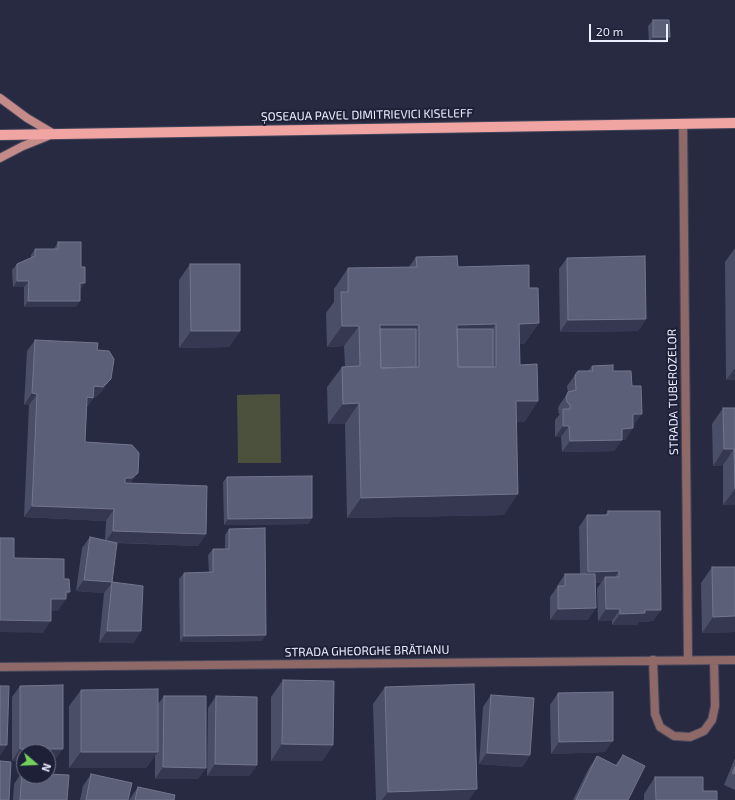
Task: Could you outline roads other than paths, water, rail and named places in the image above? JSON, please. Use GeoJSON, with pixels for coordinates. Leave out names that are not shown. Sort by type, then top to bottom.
{"type":"FeatureCollection","features":[{"type":"Feature","properties":{"kind":"main road"},"geometry":{"type":"LineString","coordinates":[[0,98],[27,118],[54,134]]}},
{"type":"Feature","properties":{"kind":"main road","name":"ȘOSEAUA PAVEL DIMITRIEVICI KISELEFF"},"geometry":{"type":"LineString","coordinates":[[0,134],[735,123]]}},
{"type":"Feature","properties":{"kind":"main road"},"geometry":{"type":"LineString","coordinates":[[0,158],[23,146],[54,134]]}},
{"type":"Feature","properties":{"kind":"street","name":"STRADA TUBEROZELOR"},"geometry":{"type":"LineString","coordinates":[[683,124],[688,660]]}},
{"type":"Feature","properties":{"kind":"street"},"geometry":{"type":"LineString","coordinates":[[653,660],[655,714],[660,727],[674,736],[690,737],[704,731],[712,720],[714,706],[714,660]]}},
{"type":"Feature","properties":{"kind":"street","name":"STRADA GHEORGHE BRĂTIANU"},"geometry":{"type":"LineString","coordinates":[[0,667],[735,660]]}}]}
